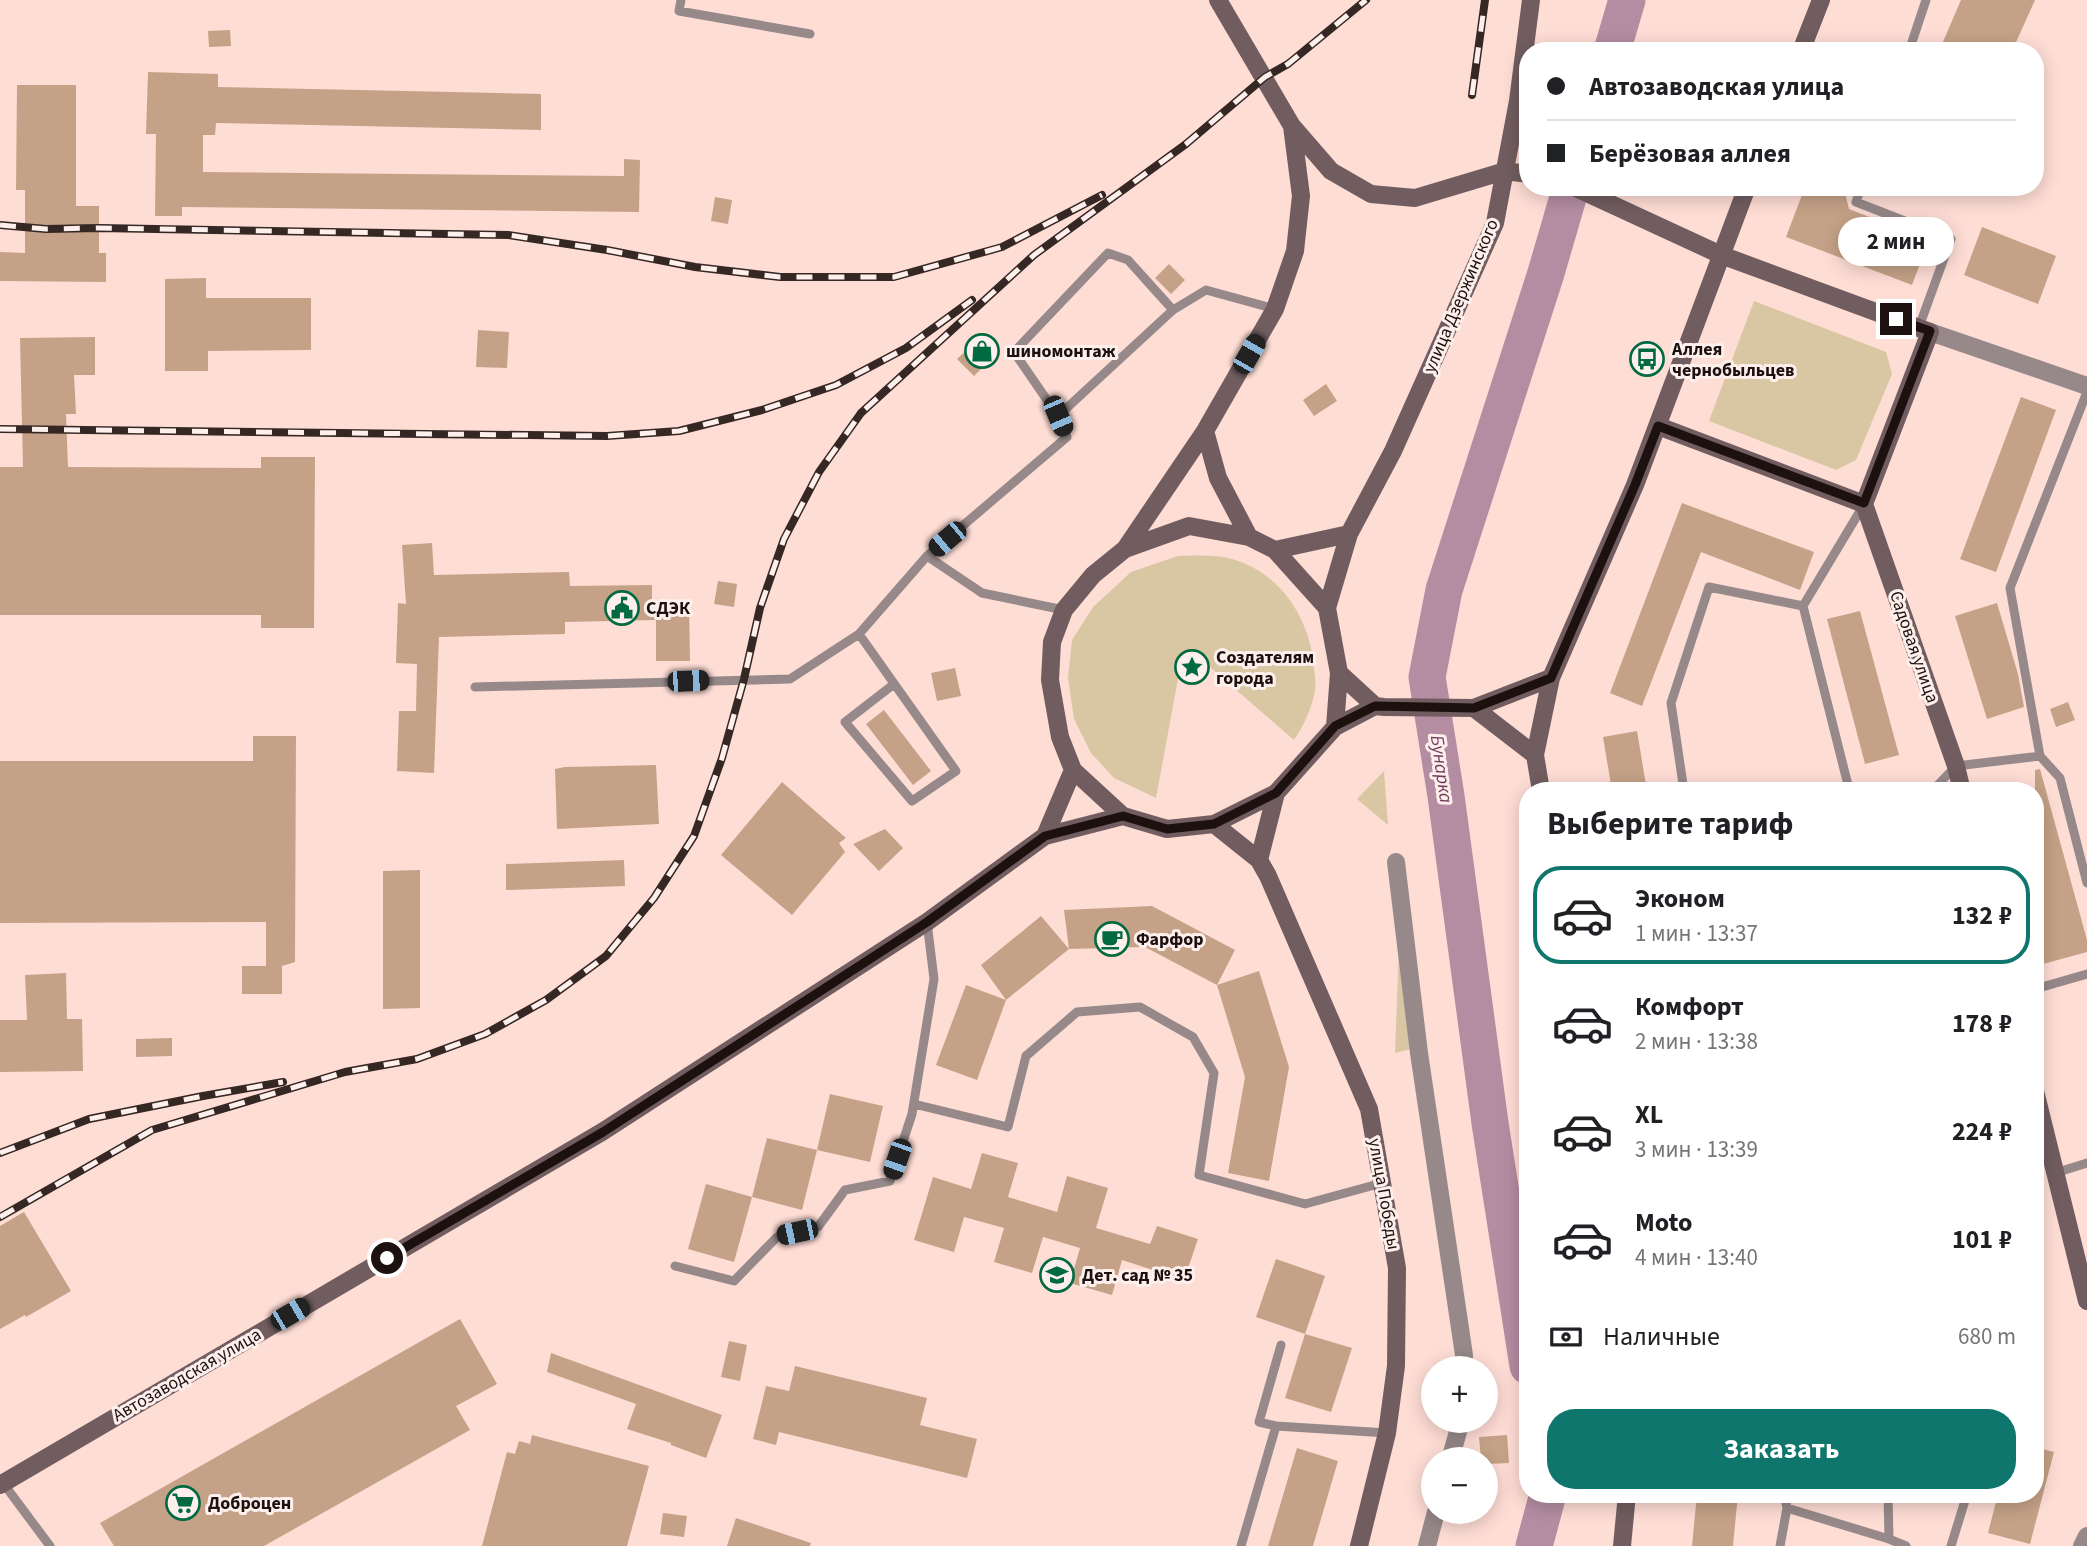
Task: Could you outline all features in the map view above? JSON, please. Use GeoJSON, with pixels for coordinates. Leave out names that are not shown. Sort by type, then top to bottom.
{"type":"FeatureCollection","features":[{"type":"Feature","properties":{"kind":"street"},"geometry":{"type":"LineString","coordinates":[[1218,0],[1292,126],[1331,171],[1371,194],[1415,198],[1504,171],[1519,173]]}},
{"type":"Feature","properties":{"kind":"street","name":"улица Дзержинского"},"geometry":{"type":"LineString","coordinates":[[1526,42],[1531,0]]}},
{"type":"Feature","properties":{"kind":"street"},"geometry":{"type":"LineString","coordinates":[[1805,42],[1821,0]]}},
{"type":"Feature","properties":{"kind":"street","name":"улица Дзержинского"},"geometry":{"type":"LineString","coordinates":[[1327,608],[1349,534],[1393,451],[1495,223],[1519,94]]}},
{"type":"Feature","properties":{"kind":"street"},"geometry":{"type":"LineString","coordinates":[[1292,126],[1301,196],[1295,251],[1275,309],[1205,431],[1125,549],[1093,575],[1064,610],[1052,642],[1050,680],[1060,737],[1073,769],[1123,816],[1167,829],[1214,824],[1276,793],[1335,726],[1375,706],[1466,708],[1551,678]]}},
{"type":"Feature","properties":{"kind":"street"},"geometry":{"type":"LineString","coordinates":[[1595,196],[1721,255],[2087,386]]}},
{"type":"Feature","properties":{"kind":"street"},"geometry":{"type":"LineString","coordinates":[[1540,782],[1535,755],[1551,678],[1635,485],[1744,196]]}},
{"type":"Feature","properties":{"kind":"street"},"geometry":{"type":"LineString","coordinates":[[1658,426],[1864,503],[1924,329]]}},
{"type":"Feature","properties":{"kind":"street"},"geometry":{"type":"LineString","coordinates":[[1205,431],[1218,478],[1250,537]]}},
{"type":"Feature","properties":{"kind":"street","name":"Садовая улица"},"geometry":{"type":"LineString","coordinates":[[1864,503],[1960,782]]}},
{"type":"Feature","properties":{"kind":"street"},"geometry":{"type":"LineString","coordinates":[[1125,549],[1189,526],[1250,537],[1275,550],[1327,608],[1339,673],[1335,726]]}},
{"type":"Feature","properties":{"kind":"street"},"geometry":{"type":"LineString","coordinates":[[1275,550],[1349,534]]}},
{"type":"Feature","properties":{"kind":"street"},"geometry":{"type":"LineString","coordinates":[[1339,673],[1375,706]]}},
{"type":"Feature","properties":{"kind":"street"},"geometry":{"type":"LineString","coordinates":[[1466,708],[1535,755]]}},
{"type":"Feature","properties":{"kind":"street"},"geometry":{"type":"LineString","coordinates":[[1045,836],[1073,769]]}},
{"type":"Feature","properties":{"kind":"street"},"geometry":{"type":"LineString","coordinates":[[1214,824],[1259,860],[1276,793]]}},
{"type":"Feature","properties":{"kind":"street"},"geometry":{"type":"LineString","coordinates":[[1045,836],[1123,816]]}},
{"type":"Feature","properties":{"kind":"street","name":"Автозаводская улица"},"geometry":{"type":"LineString","coordinates":[[1,1484],[603,1132],[927,922],[1045,836]]}},
{"type":"Feature","properties":{"kind":"street","name":"улица Победы"},"geometry":{"type":"LineString","coordinates":[[1259,860],[1369,1109],[1397,1268],[1396,1366],[1388,1433],[1359,1546]]}},
{"type":"Feature","properties":{"kind":"street"},"geometry":{"type":"LineString","coordinates":[[1396,862],[1419,1053],[1464,1356]]}},
{"type":"Feature","properties":{"kind":"street"},"geometry":{"type":"LineString","coordinates":[[2044,1126],[2087,1301]]}},
{"type":"Feature","properties":{"kind":"street"},"geometry":{"type":"LineString","coordinates":[[1622,1546],[1626,1503]]}},
{"type":"Feature","properties":{"kind":"street"},"geometry":{"type":"LineString","coordinates":[[1427,1546],[1433,1524]]}},
{"type":"Feature","properties":{"kind":"street"},"geometry":{"type":"LineString","coordinates":[[2082,1546],[2087,1536]]}},
{"type":"Feature","properties":{"kind":"lane"},"geometry":{"type":"LineString","coordinates":[[681,0],[679,11],[810,34]]}},
{"type":"Feature","properties":{"kind":"lane"},"geometry":{"type":"LineString","coordinates":[[1912,42],[1926,0]]}},
{"type":"Feature","properties":{"kind":"lane"},"geometry":{"type":"LineString","coordinates":[[1858,196],[1856,202],[1951,239],[1924,329]]}},
{"type":"Feature","properties":{"kind":"lane"},"geometry":{"type":"LineString","coordinates":[[475,687],[790,678],[859,634],[926,556],[1067,437],[1058,416],[1014,352],[1108,253],[1128,260],[1174,310]]}},
{"type":"Feature","properties":{"kind":"lane"},"geometry":{"type":"LineString","coordinates":[[1058,416],[1174,310],[1206,290],[1275,309]]}},
{"type":"Feature","properties":{"kind":"lane"},"geometry":{"type":"LineString","coordinates":[[2087,392],[2010,588],[2040,756],[2060,778],[2087,883]]}},
{"type":"Feature","properties":{"kind":"lane"},"geometry":{"type":"LineString","coordinates":[[1847,782],[1803,607],[1864,503]]}},
{"type":"Feature","properties":{"kind":"lane"},"geometry":{"type":"LineString","coordinates":[[926,556],[982,593],[1064,610]]}},
{"type":"Feature","properties":{"kind":"lane"},"geometry":{"type":"LineString","coordinates":[[1683,782],[1671,703],[1709,587],[1803,607]]}},
{"type":"Feature","properties":{"kind":"lane"},"geometry":{"type":"LineString","coordinates":[[859,634],[956,771],[912,801],[845,722],[894,684]]}},
{"type":"Feature","properties":{"kind":"lane"},"geometry":{"type":"LineString","coordinates":[[1941,782],[1956,766],[2040,756]]}},
{"type":"Feature","properties":{"kind":"lane"},"geometry":{"type":"LineString","coordinates":[[675,1266],[734,1281],[777,1237],[818,1227],[845,1190],[890,1181],[914,1104],[934,979],[927,922]]}},
{"type":"Feature","properties":{"kind":"lane"},"geometry":{"type":"LineString","coordinates":[[2044,986],[2087,974]]}},
{"type":"Feature","properties":{"kind":"lane"},"geometry":{"type":"LineString","coordinates":[[914,1104],[1008,1127],[1026,1056],[1077,1012],[1140,1007],[1193,1037],[1214,1073],[1199,1175],[1305,1204],[1382,1183]]}},
{"type":"Feature","properties":{"kind":"lane"},"geometry":{"type":"LineString","coordinates":[[2056,1173],[2087,1163]]}},
{"type":"Feature","properties":{"kind":"lane"},"geometry":{"type":"LineString","coordinates":[[1281,1345],[1259,1422],[1276,1426],[1388,1433]]}},
{"type":"Feature","properties":{"kind":"lane"},"geometry":{"type":"LineString","coordinates":[[1241,1546],[1276,1426]]}},
{"type":"Feature","properties":{"kind":"lane"},"geometry":{"type":"LineString","coordinates":[[1,1484],[50,1546]]}},
{"type":"Feature","properties":{"kind":"lane"},"geometry":{"type":"LineString","coordinates":[[1780,1546],[1786,1503]]}},
{"type":"Feature","properties":{"kind":"lane"},"geometry":{"type":"LineString","coordinates":[[1888,1503],[1889,1539]]}},
{"type":"Feature","properties":{"kind":"lane"},"geometry":{"type":"LineString","coordinates":[[1951,1546],[1964,1503]]}},
{"type":"Feature","properties":{"kind":"lane"},"geometry":{"type":"LineString","coordinates":[[1787,1508],[1906,1546]]}},
{"type":"Feature","properties":{"kind":"shaded area"},"geometry":{"type":"Polygon","coordinates":[[[1754,301],[1886,352],[1892,374],[1856,460],[1836,470],[1709,421],[1754,301]]]}},
{"type":"Feature","properties":{"kind":"shaded area"},"geometry":{"type":"Polygon","coordinates":[[[1178,556],[1226,557],[1250,566],[1279,587],[1291,601],[1307,634],[1312,651],[1315,688],[1307,717],[1294,740],[1211,668],[1207,656],[1174,666],[1178,679],[1156,798],[1114,778],[1091,753],[1074,719],[1068,678],[1072,640],[1093,607],[1131,572],[1178,556]]]}},
{"type":"Feature","properties":{"kind":"shaded area"},"geometry":{"type":"Polygon","coordinates":[[[1384,771],[1388,825],[1357,799],[1384,771]]]}},
{"type":"Feature","properties":{"kind":"shaded area"},"geometry":{"type":"Polygon","coordinates":[[[1399,948],[1415,1048],[1395,1053],[1399,948]]]}},
{"type":"Feature","properties":{"kind":"building"},"geometry":{"type":"Polygon","coordinates":[[[1961,0],[2035,0],[2016,42],[1943,42],[1961,0]]]}},
{"type":"Feature","properties":{"kind":"building"},"geometry":{"type":"Polygon","coordinates":[[[230,30],[231,46],[209,47],[208,31],[230,30]]]}},
{"type":"Feature","properties":{"kind":"building"},"geometry":{"type":"Polygon","coordinates":[[[148,72],[218,74],[218,87],[541,94],[541,130],[216,123],[215,135],[203,135],[203,172],[624,176],[624,159],[640,160],[639,212],[182,207],[182,216],[155,216],[156,134],[146,134],[148,72]]]}},
{"type":"Feature","properties":{"kind":"building"},"geometry":{"type":"Polygon","coordinates":[[[17,85],[76,85],[76,206],[99,206],[99,253],[106,253],[106,282],[0,281],[0,252],[25,253],[25,190],[16,190],[17,85]]]}},
{"type":"Feature","properties":{"kind":"building"},"geometry":{"type":"Polygon","coordinates":[[[1802,196],[1846,196],[1849,209],[1929,240],[1912,285],[1786,237],[1802,196]]]}},
{"type":"Feature","properties":{"kind":"building"},"geometry":{"type":"Polygon","coordinates":[[[715,197],[732,200],[728,224],[711,221],[715,197]]]}},
{"type":"Feature","properties":{"kind":"building"},"geometry":{"type":"Polygon","coordinates":[[[1982,227],[2056,256],[2038,304],[1964,275],[1982,227]]]}},
{"type":"Feature","properties":{"kind":"building"},"geometry":{"type":"Polygon","coordinates":[[[1169,264],[1185,280],[1171,294],[1155,278],[1169,264]]]}},
{"type":"Feature","properties":{"kind":"building"},"geometry":{"type":"Polygon","coordinates":[[[206,278],[206,298],[311,298],[311,350],[208,351],[208,371],[165,371],[165,279],[206,278]]]}},
{"type":"Feature","properties":{"kind":"building"},"geometry":{"type":"Polygon","coordinates":[[[478,330],[509,332],[507,368],[476,367],[478,330]]]}},
{"type":"Feature","properties":{"kind":"building"},"geometry":{"type":"Polygon","coordinates":[[[95,337],[95,375],[74,375],[76,414],[66,414],[68,467],[261,468],[261,457],[315,457],[314,628],[261,628],[261,615],[0,615],[0,467],[23,467],[20,338],[95,337]]]}},
{"type":"Feature","properties":{"kind":"building"},"geometry":{"type":"Polygon","coordinates":[[[972,345],[988,362],[974,376],[957,359],[972,345]]]}},
{"type":"Feature","properties":{"kind":"building"},"geometry":{"type":"Polygon","coordinates":[[[1326,384],[1337,401],[1314,416],[1303,400],[1326,384]]]}},
{"type":"Feature","properties":{"kind":"building"},"geometry":{"type":"Polygon","coordinates":[[[2021,397],[2056,410],[1996,572],[1960,559],[2021,397]]]}},
{"type":"Feature","properties":{"kind":"building"},"geometry":{"type":"Polygon","coordinates":[[[1682,503],[1814,552],[1800,590],[1701,552],[1642,706],[1610,693],[1682,503]]]}},
{"type":"Feature","properties":{"kind":"building"},"geometry":{"type":"Polygon","coordinates":[[[432,543],[434,575],[569,572],[570,586],[652,585],[652,604],[689,603],[690,661],[656,661],[656,620],[565,622],[565,634],[439,637],[434,773],[397,771],[399,711],[416,711],[417,664],[396,663],[398,603],[406,604],[402,545],[432,543]]]}},
{"type":"Feature","properties":{"kind":"building"},"geometry":{"type":"Polygon","coordinates":[[[718,581],[737,584],[734,607],[714,604],[718,581]]]}},
{"type":"Feature","properties":{"kind":"building"},"geometry":{"type":"Polygon","coordinates":[[[1997,603],[2018,674],[2024,707],[1987,719],[1955,616],[1997,603]]]}},
{"type":"Feature","properties":{"kind":"building"},"geometry":{"type":"Polygon","coordinates":[[[1860,611],[1899,755],[1865,764],[1827,619],[1860,611]]]}},
{"type":"Feature","properties":{"kind":"building"},"geometry":{"type":"Polygon","coordinates":[[[955,668],[961,696],[937,701],[931,673],[955,668]]]}},
{"type":"Feature","properties":{"kind":"building"},"geometry":{"type":"Polygon","coordinates":[[[2068,702],[2075,720],[2056,727],[2050,709],[2068,702]]]}},
{"type":"Feature","properties":{"kind":"building"},"geometry":{"type":"Polygon","coordinates":[[[884,710],[931,771],[913,785],[866,724],[884,710]]]}},
{"type":"Feature","properties":{"kind":"building"},"geometry":{"type":"Polygon","coordinates":[[[1637,731],[1646,782],[1610,782],[1603,737],[1637,731]]]}},
{"type":"Feature","properties":{"kind":"building"},"geometry":{"type":"Polygon","coordinates":[[[253,736],[296,736],[295,962],[282,966],[282,994],[242,994],[242,966],[266,966],[266,922],[0,923],[0,761],[253,761],[253,736]]]}},
{"type":"Feature","properties":{"kind":"building"},"geometry":{"type":"Polygon","coordinates":[[[656,765],[659,824],[557,829],[555,769],[656,765]]]}},
{"type":"Feature","properties":{"kind":"building"},"geometry":{"type":"Polygon","coordinates":[[[2040,769],[2044,782],[2035,782],[2035,770],[2040,769]]]}},
{"type":"Feature","properties":{"kind":"building"},"geometry":{"type":"Polygon","coordinates":[[[782,782],[846,838],[839,843],[845,852],[792,915],[721,855],[782,782]]]}},
{"type":"Feature","properties":{"kind":"building"},"geometry":{"type":"Polygon","coordinates":[[[2044,784],[2087,940],[2087,952],[2044,964],[2044,784]]]}},
{"type":"Feature","properties":{"kind":"building"},"geometry":{"type":"Polygon","coordinates":[[[885,829],[903,848],[879,871],[853,844],[885,829]]]}},
{"type":"Feature","properties":{"kind":"building"},"geometry":{"type":"Polygon","coordinates":[[[624,860],[625,886],[506,890],[506,864],[624,860]]]}},
{"type":"Feature","properties":{"kind":"building"},"geometry":{"type":"Polygon","coordinates":[[[420,870],[420,1008],[383,1009],[383,871],[420,870]]]}},
{"type":"Feature","properties":{"kind":"building"},"geometry":{"type":"Polygon","coordinates":[[[1152,906],[1235,950],[1217,985],[1145,947],[1069,949],[1064,910],[1152,906]]]}},
{"type":"Feature","properties":{"kind":"building"},"geometry":{"type":"Polygon","coordinates":[[[1041,916],[1069,949],[1006,1000],[981,965],[1041,916]]]}},
{"type":"Feature","properties":{"kind":"building"},"geometry":{"type":"Polygon","coordinates":[[[1259,971],[1289,1067],[1269,1181],[1228,1173],[1245,1077],[1217,985],[1259,971]]]}},
{"type":"Feature","properties":{"kind":"building"},"geometry":{"type":"Polygon","coordinates":[[[66,973],[67,1019],[82,1019],[83,1071],[0,1072],[0,1020],[27,1020],[25,975],[66,973]]]}},
{"type":"Feature","properties":{"kind":"building"},"geometry":{"type":"Polygon","coordinates":[[[966,985],[1006,1000],[977,1080],[936,1065],[966,985]]]}},
{"type":"Feature","properties":{"kind":"building"},"geometry":{"type":"Polygon","coordinates":[[[172,1038],[172,1056],[136,1057],[136,1039],[172,1038]]]}},
{"type":"Feature","properties":{"kind":"building"},"geometry":{"type":"Polygon","coordinates":[[[830,1094],[883,1106],[870,1162],[817,1150],[830,1094]]]}},
{"type":"Feature","properties":{"kind":"building"},"geometry":{"type":"Polygon","coordinates":[[[767,1138],[817,1150],[802,1210],[752,1197],[767,1138]]]}},
{"type":"Feature","properties":{"kind":"building"},"geometry":{"type":"Polygon","coordinates":[[[982,1153],[1018,1163],[1008,1197],[1057,1212],[1067,1176],[1108,1188],[1096,1228],[1150,1244],[1157,1226],[1198,1239],[1184,1280],[1122,1260],[1112,1295],[1070,1283],[1080,1248],[1043,1237],[1032,1273],[994,1262],[1004,1228],[964,1217],[954,1252],[914,1240],[933,1177],[971,1189],[982,1153]]]}},
{"type":"Feature","properties":{"kind":"building"},"geometry":{"type":"Polygon","coordinates":[[[706,1184],[752,1197],[734,1262],[688,1249],[706,1184]]]}},
{"type":"Feature","properties":{"kind":"building"},"geometry":{"type":"Polygon","coordinates":[[[24,1212],[71,1291],[0,1329],[0,1226],[24,1212]]]}},
{"type":"Feature","properties":{"kind":"building"},"geometry":{"type":"Polygon","coordinates":[[[1276,1259],[1325,1276],[1305,1334],[1256,1317],[1276,1259]]]}},
{"type":"Feature","properties":{"kind":"building"},"geometry":{"type":"Polygon","coordinates":[[[460,1319],[497,1384],[456,1406],[470,1430],[264,1546],[114,1546],[100,1523],[460,1319]]]}},
{"type":"Feature","properties":{"kind":"building"},"geometry":{"type":"Polygon","coordinates":[[[1305,1334],[1352,1348],[1331,1412],[1285,1398],[1305,1334]]]}},
{"type":"Feature","properties":{"kind":"building"},"geometry":{"type":"Polygon","coordinates":[[[729,1341],[747,1345],[740,1381],[721,1377],[729,1341]]]}},
{"type":"Feature","properties":{"kind":"building"},"geometry":{"type":"Polygon","coordinates":[[[551,1353],[722,1415],[706,1458],[627,1429],[636,1404],[547,1372],[551,1353]]]}},
{"type":"Feature","properties":{"kind":"building"},"geometry":{"type":"Polygon","coordinates":[[[795,1366],[927,1398],[920,1425],[977,1439],[967,1478],[779,1432],[776,1445],[753,1439],[766,1386],[789,1391],[795,1366]]]}},
{"type":"Feature","properties":{"kind":"building"},"geometry":{"type":"Polygon","coordinates":[[[532,1435],[649,1466],[627,1546],[482,1546],[507,1452],[515,1454],[519,1441],[530,1444],[532,1435]]]}},
{"type":"Feature","properties":{"kind":"building"},"geometry":{"type":"Polygon","coordinates":[[[1507,1435],[1509,1463],[1498,1463],[1498,1447],[1480,1447],[1479,1437],[1507,1435]]]}},
{"type":"Feature","properties":{"kind":"building"},"geometry":{"type":"Polygon","coordinates":[[[1297,1448],[1338,1461],[1313,1546],[1268,1546],[1297,1448]]]}},
{"type":"Feature","properties":{"kind":"building"},"geometry":{"type":"Polygon","coordinates":[[[2044,1449],[2054,1452],[2044,1490],[2044,1449]]]}},
{"type":"Feature","properties":{"kind":"building"},"geometry":{"type":"Polygon","coordinates":[[[1696,1503],[1737,1503],[1733,1546],[1692,1546],[1696,1503]]]}},
{"type":"Feature","properties":{"kind":"building"},"geometry":{"type":"Polygon","coordinates":[[[1996,1503],[2041,1503],[2030,1544],[1988,1533],[1996,1503]]]}},
{"type":"Feature","properties":{"kind":"building"},"geometry":{"type":"Polygon","coordinates":[[[663,1513],[687,1516],[684,1537],[660,1534],[663,1513]]]}},
{"type":"Feature","properties":{"kind":"building"},"geometry":{"type":"Polygon","coordinates":[[[736,1518],[811,1543],[810,1546],[727,1546],[736,1518]]]}},
{"type":"Feature","properties":{"kind":"waterway","name":"Бунарка"},"geometry":{"type":"LineString","coordinates":[[1615,42],[1627,0]]}},
{"type":"Feature","properties":{"kind":"waterway","name":"Бунарка"},"geometry":{"type":"LineString","coordinates":[[1519,1308],[1427,677],[1444,590],[1568,196]]}},
{"type":"Feature","properties":{"kind":"waterway","name":"Бунарка"},"geometry":{"type":"LineString","coordinates":[[1534,1546],[1546,1503]]}},
{"type":"Feature","properties":{"kind":"railway"},"geometry":{"type":"LineString","coordinates":[[0,1217],[152,1130],[345,1072],[417,1059],[485,1034],[546,1000],[606,956],[654,898],[694,836],[722,758],[760,608],[784,539],[819,472],[861,413],[1034,255],[1186,144],[1265,77],[1288,64],[1366,0]]}},
{"type":"Feature","properties":{"kind":"railway"},"geometry":{"type":"LineString","coordinates":[[1472,95],[1485,0]]}},
{"type":"Feature","properties":{"kind":"railway"},"geometry":{"type":"LineString","coordinates":[[0,225],[46,229],[508,235],[695,267],[780,277],[894,277],[1002,247],[1102,195]]}},
{"type":"Feature","properties":{"kind":"railway"},"geometry":{"type":"LineString","coordinates":[[0,429],[607,436],[679,431],[762,410],[836,385],[906,348],[972,300]]}},
{"type":"Feature","properties":{"kind":"railway"},"geometry":{"type":"LineString","coordinates":[[0,1153],[89,1119],[283,1082]]}},
{"type":"Feature","properties":{"kind":"place","name":"шиномонтаж"},"geometry":{"type":"Point","coordinates":[982,351]}},
{"type":"Feature","properties":{"kind":"place","name":"Аллея чернобыльцев"},"geometry":{"type":"Point","coordinates":[1647,359]}},
{"type":"Feature","properties":{"kind":"place","name":"СДЭК"},"geometry":{"type":"Point","coordinates":[622,608]}},
{"type":"Feature","properties":{"kind":"place","name":"Создателям города"},"geometry":{"type":"Point","coordinates":[1192,667]}},
{"type":"Feature","properties":{"kind":"place","name":"Фарфор"},"geometry":{"type":"Point","coordinates":[1112,939]}},
{"type":"Feature","properties":{"kind":"place","name":"Дет. сад № 35"},"geometry":{"type":"Point","coordinates":[1057,1275]}},
{"type":"Feature","properties":{"kind":"place","name":"Доброцен"},"geometry":{"type":"Point","coordinates":[183,1503]}},
{"type":"Feature","properties":{"kind":"route"},"geometry":{"type":"LineString","coordinates":[[387,1258],[603,1132],[927,922],[1045,836],[1123,816],[1167,829],[1214,824],[1276,793],[1335,726],[1375,706],[1474,708],[1551,678],[1658,426],[1864,503],[1930,331],[1896,319]]}}]}
